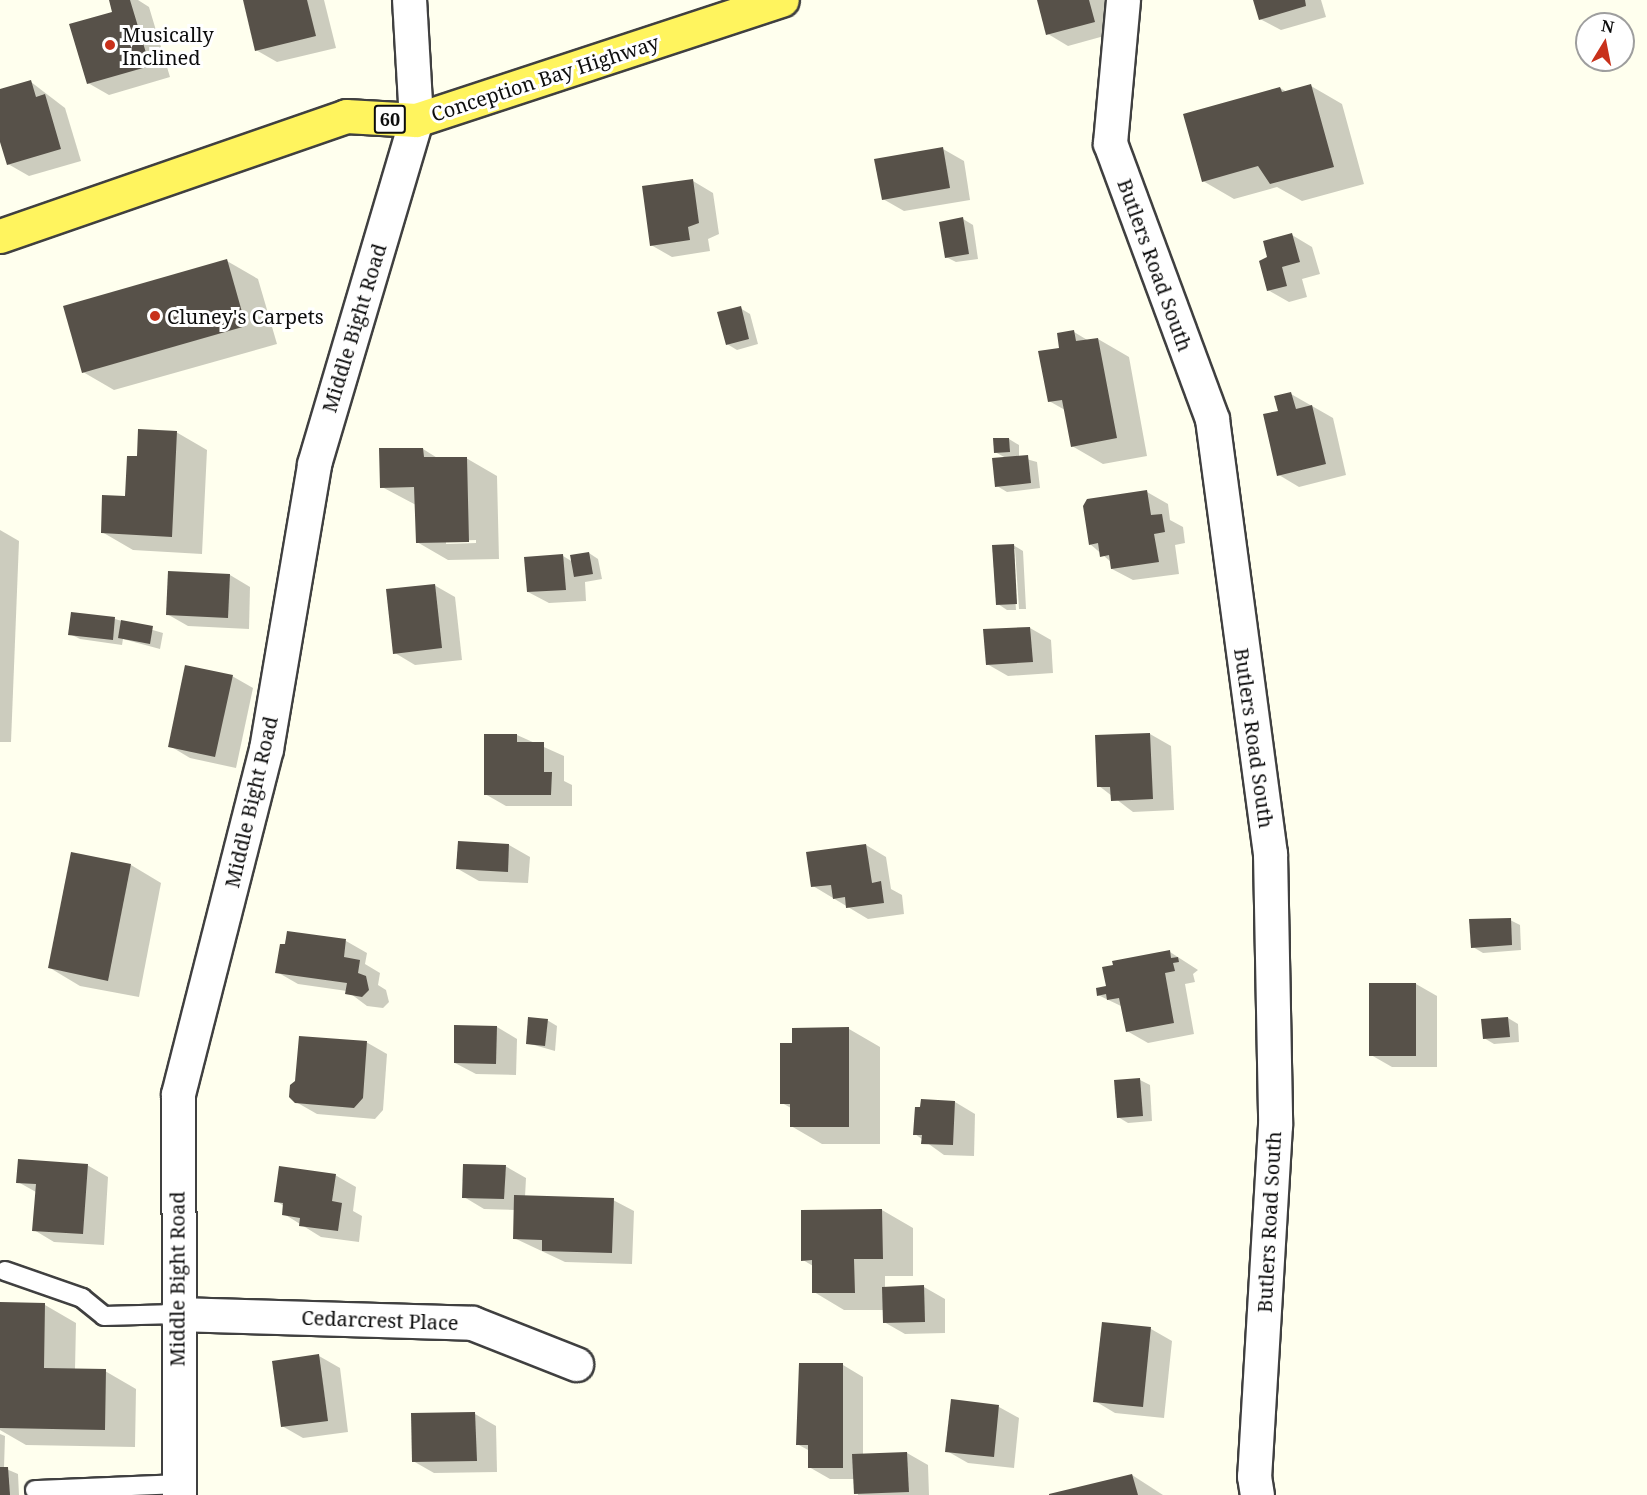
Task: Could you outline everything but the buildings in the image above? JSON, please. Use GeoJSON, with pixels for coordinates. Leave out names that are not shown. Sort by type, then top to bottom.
{"type":"FeatureCollection","features":[{"type":"Feature","properties":{"kind":"main road","name":"Conception Bay Highway"},"geometry":{"type":"LineString","coordinates":[[0,236],[346,116],[416,120],[782,0]]}},
{"type":"Feature","properties":{"kind":"street","name":"Middle Bight Road"},"geometry":{"type":"LineString","coordinates":[[178,1489],[176,1314],[178,1094],[266,749],[314,464],[416,120],[409,0]]}},
{"type":"Feature","properties":{"kind":"street","name":"Butlers Road South"},"geometry":{"type":"LineString","coordinates":[[1124,0],[1110,142],[1212,419],[1270,853],[1275,1125],[1254,1476],[1257,1495]]}},
{"type":"Feature","properties":{"kind":"street","name":"Cedarcrest Place"},"geometry":{"type":"LineString","coordinates":[[176,1314],[472,1323],[576,1364]]}},
{"type":"Feature","properties":{"kind":"lane"},"geometry":{"type":"LineString","coordinates":[[5,1271],[82,1298],[104,1317],[176,1314]]}},
{"type":"Feature","properties":{"kind":"lane"},"geometry":{"type":"LineString","coordinates":[[35,1490],[178,1489]]}},
{"type":"Feature","properties":{"kind":"place","name":"Musically Inclined"},"geometry":{"type":"Point","coordinates":[110,45]}},
{"type":"Feature","properties":{"kind":"place","name":"Cluney's Carpets"},"geometry":{"type":"Point","coordinates":[155,316]}}]}
